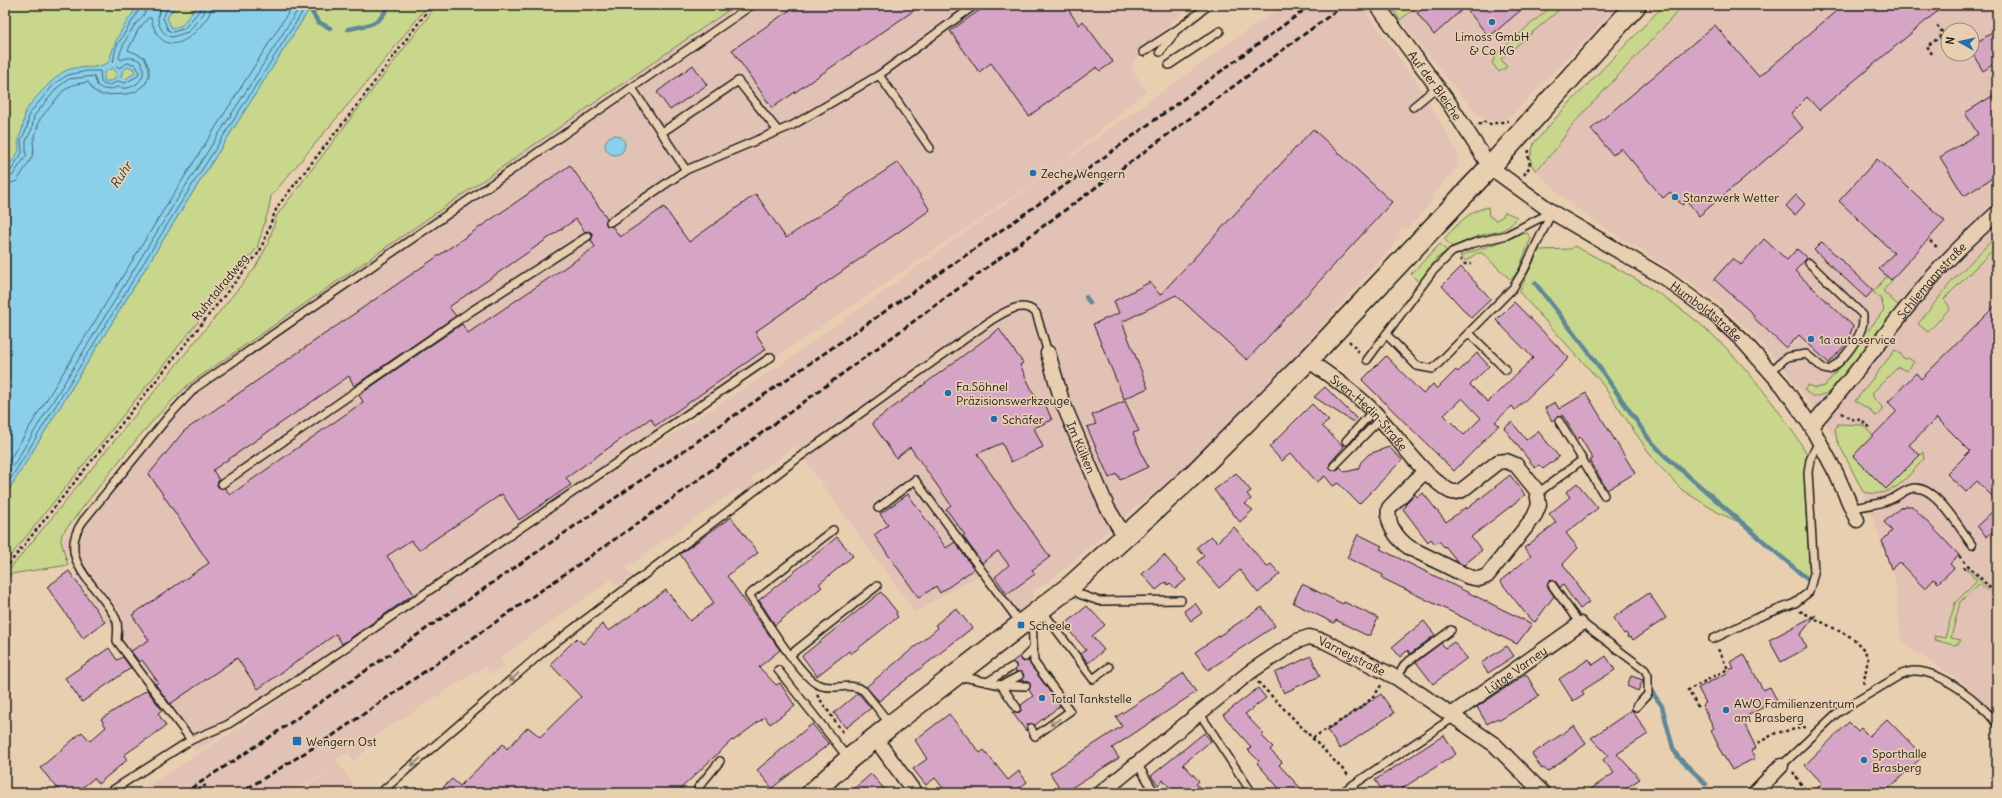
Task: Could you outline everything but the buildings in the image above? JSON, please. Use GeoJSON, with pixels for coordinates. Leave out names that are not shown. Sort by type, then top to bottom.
{"type":"FeatureCollection","features":[{"type":"Feature","properties":{"kind":"main road"},"geometry":{"type":"LineString","coordinates":[[812,793],[854,755],[891,725],[1072,584],[1199,470],[1308,360],[1490,168],[1636,5]]}},
{"type":"Feature","properties":{"kind":"street","name":"Auf der Bleiche"},"geometry":{"type":"LineString","coordinates":[[1377,5],[1471,136],[1490,168]]}},
{"type":"Feature","properties":{"kind":"street","name":"Humboldtstraße"},"geometry":{"type":"LineString","coordinates":[[1490,168],[1552,212],[1663,277],[1715,315],[1744,342],[1783,386],[1811,426],[1854,514]]}},
{"type":"Feature","properties":{"kind":"street","name":"Schliemannstraße"},"geometry":{"type":"LineString","coordinates":[[1811,426],[1845,387],[1929,281],[1972,235],[1997,213]]}},
{"type":"Feature","properties":{"kind":"street","name":"Im Külken"},"geometry":{"type":"LineString","coordinates":[[1048,353],[1062,401],[1107,507],[1125,537]]}},
{"type":"Feature","properties":{"kind":"street","name":"Sven-Hedin-Straße"},"geometry":{"type":"LineString","coordinates":[[1308,360],[1346,387],[1376,415],[1426,471],[1444,488],[1458,492],[1496,463],[1512,462],[1538,493]]}},
{"type":"Feature","properties":{"kind":"street"},"geometry":{"type":"LineString","coordinates":[[1426,471],[1391,504],[1387,516],[1388,522],[1405,544],[1410,548],[1474,578],[1484,578],[1491,573],[1534,517],[1539,505],[1538,493]]}},
{"type":"Feature","properties":{"kind":"street","name":"Lütge Varney"},"geometry":{"type":"LineString","coordinates":[[1453,716],[1580,624]]}},
{"type":"Feature","properties":{"kind":"street","name":"Varneystraße"},"geometry":{"type":"LineString","coordinates":[[1101,793],[1138,765],[1250,672],[1297,641],[1308,637],[1324,641],[1392,675],[1495,745],[1543,793]]}},
{"type":"Feature","properties":{"kind":"street"},"geometry":{"type":"LineString","coordinates":[[875,738],[915,793]]}},
{"type":"Feature","properties":{"kind":"street"},"geometry":{"type":"LineString","coordinates":[[1755,793],[1781,766]]}},
{"type":"Feature","properties":{"kind":"lane"},"geometry":{"type":"LineString","coordinates":[[191,740],[117,640],[117,620],[75,560],[73,540],[75,532],[168,417],[195,388],[752,5]]}},
{"type":"Feature","properties":{"kind":"lane"},"geometry":{"type":"LineString","coordinates":[[610,222],[686,170],[793,125],[880,75],[975,5]]}},
{"type":"Feature","properties":{"kind":"lane"},"geometry":{"type":"LineString","coordinates":[[1143,52],[1178,29],[1209,5]]}},
{"type":"Feature","properties":{"kind":"lane"},"geometry":{"type":"LineString","coordinates":[[1160,52],[1178,29]]}},
{"type":"Feature","properties":{"kind":"lane"},"geometry":{"type":"LineString","coordinates":[[1169,65],[1220,31]]}},
{"type":"Feature","properties":{"kind":"lane"},"geometry":{"type":"LineString","coordinates":[[880,75],[930,148]]}},
{"type":"Feature","properties":{"kind":"lane"},"geometry":{"type":"LineString","coordinates":[[661,133],[738,81],[778,131]]}},
{"type":"Feature","properties":{"kind":"lane"},"geometry":{"type":"LineString","coordinates":[[1413,107],[1437,87]]}},
{"type":"Feature","properties":{"kind":"lane"},"geometry":{"type":"LineString","coordinates":[[632,88],[686,170]]}},
{"type":"Feature","properties":{"kind":"lane"},"geometry":{"type":"LineString","coordinates":[[1386,334],[1417,366],[1433,369],[1513,288],[1524,270],[1552,212]]}},
{"type":"Feature","properties":{"kind":"lane"},"geometry":{"type":"LineString","coordinates":[[1367,360],[1432,272],[1452,252],[1474,243],[1507,235],[1552,212]]}},
{"type":"Feature","properties":{"kind":"lane"},"geometry":{"type":"LineString","coordinates":[[222,484],[470,312],[588,236]]}},
{"type":"Feature","properties":{"kind":"lane"},"geometry":{"type":"LineString","coordinates":[[1770,372],[1787,357],[1806,354],[1824,369],[1829,370],[1834,367],[1850,350],[1862,327],[1863,315],[1809,263]]}},
{"type":"Feature","properties":{"kind":"lane"},"geometry":{"type":"LineString","coordinates":[[380,793],[544,652],[804,454],[994,319],[1019,307],[1027,306],[1032,308],[1036,313],[1048,353]]}},
{"type":"Feature","properties":{"kind":"lane"},"geometry":{"type":"LineString","coordinates":[[1469,332],[1506,370]]}},
{"type":"Feature","properties":{"kind":"lane"},"geometry":{"type":"LineString","coordinates":[[108,793],[191,740],[227,725],[304,676],[771,356]]}},
{"type":"Feature","properties":{"kind":"lane"},"geometry":{"type":"LineString","coordinates":[[1346,441],[1376,415]]}},
{"type":"Feature","properties":{"kind":"lane"},"geometry":{"type":"LineString","coordinates":[[1334,466],[1376,415]]}},
{"type":"Feature","properties":{"kind":"lane"},"geometry":{"type":"LineString","coordinates":[[1559,421],[1604,495]]}},
{"type":"Feature","properties":{"kind":"lane"},"geometry":{"type":"LineString","coordinates":[[1713,639],[1756,618],[1795,603],[1809,592],[1814,573],[1808,472],[1810,460],[1819,441]]}},
{"type":"Feature","properties":{"kind":"lane"},"geometry":{"type":"LineString","coordinates":[[1538,493],[1582,460]]}},
{"type":"Feature","properties":{"kind":"lane"},"geometry":{"type":"LineString","coordinates":[[878,508],[915,480],[1031,616],[1093,679],[1109,667]]}},
{"type":"Feature","properties":{"kind":"lane"},"geometry":{"type":"LineString","coordinates":[[1854,514],[1891,499],[1910,488],[1918,487],[1929,491],[1945,507],[1972,545]]}},
{"type":"Feature","properties":{"kind":"lane"},"geometry":{"type":"LineString","coordinates":[[833,530],[749,596],[790,655],[812,682],[826,687],[859,687],[864,691],[891,725]]}},
{"type":"Feature","properties":{"kind":"lane"},"geometry":{"type":"LineString","coordinates":[[1072,584],[1079,594],[1099,601],[1142,602],[1181,600]]}},
{"type":"Feature","properties":{"kind":"lane"},"geometry":{"type":"LineString","coordinates":[[1552,585],[1580,624],[1585,625],[1645,670],[1648,676],[1648,694],[1636,707]]}},
{"type":"Feature","properties":{"kind":"lane"},"geometry":{"type":"LineString","coordinates":[[790,655],[876,586]]}},
{"type":"Feature","properties":{"kind":"lane"},"geometry":{"type":"LineString","coordinates":[[1031,616],[1034,650],[1033,664],[1040,674],[1050,683],[1070,711],[1035,736],[1031,728]]}},
{"type":"Feature","properties":{"kind":"lane"},"geometry":{"type":"LineString","coordinates":[[1392,675],[1451,630]]}},
{"type":"Feature","properties":{"kind":"lane"},"geometry":{"type":"LineString","coordinates":[[1025,657],[1034,650]]}},
{"type":"Feature","properties":{"kind":"lane"},"geometry":{"type":"LineString","coordinates":[[987,682],[1012,667]]}},
{"type":"Feature","properties":{"kind":"lane"},"geometry":{"type":"LineString","coordinates":[[778,670],[854,755]]}},
{"type":"Feature","properties":{"kind":"lane"},"geometry":{"type":"LineString","coordinates":[[1781,766],[1838,713],[1902,674],[1913,671],[1930,673],[1971,697],[1988,712],[1997,724]]}},
{"type":"Feature","properties":{"kind":"lane"},"geometry":{"type":"LineString","coordinates":[[955,676],[1002,685],[1026,686]]}},
{"type":"Feature","properties":{"kind":"lane"},"geometry":{"type":"LineString","coordinates":[[1002,685],[1019,676]]}},
{"type":"Feature","properties":{"kind":"lane"},"geometry":{"type":"LineString","coordinates":[[1002,685],[1017,708]]}},
{"type":"Feature","properties":{"kind":"lane"},"geometry":{"type":"LineString","coordinates":[[1200,714],[1252,793]]}},
{"type":"Feature","properties":{"kind":"lane"},"geometry":{"type":"LineString","coordinates":[[1340,793],[1453,716]]}},
{"type":"Feature","properties":{"kind":"lane"},"geometry":{"type":"LineString","coordinates":[[697,793],[698,788],[720,762]]}},
{"type":"Feature","properties":{"kind":"lane"},"geometry":{"type":"LineString","coordinates":[[1138,765],[1155,793]]}},
{"type":"Feature","properties":{"kind":"path","name":"Ruhrtalradweg"},"geometry":{"type":"LineString","coordinates":[[5,569],[260,251],[277,207],[358,104],[432,5]]}},
{"type":"Feature","properties":{"kind":"path"},"geometry":{"type":"LineString","coordinates":[[1932,54],[1927,46],[1940,37],[1942,32],[1935,23]]}},
{"type":"Feature","properties":{"kind":"path"},"geometry":{"type":"LineString","coordinates":[[1471,136],[1482,121],[1490,124],[1506,121],[1532,121]]}},
{"type":"Feature","properties":{"kind":"path"},"geometry":{"type":"LineString","coordinates":[[1515,186],[1530,166],[1528,155],[1530,146]]}},
{"type":"Feature","properties":{"kind":"path"},"geometry":{"type":"LineString","coordinates":[[1464,264],[1471,264]]}},
{"type":"Feature","properties":{"kind":"path"},"geometry":{"type":"LineString","coordinates":[[1350,342],[1356,349]]}},
{"type":"Feature","properties":{"kind":"path"},"geometry":{"type":"LineString","coordinates":[[1847,415],[1851,419],[1860,420],[1871,428]]}},
{"type":"Feature","properties":{"kind":"path"},"geometry":{"type":"LineString","coordinates":[[1959,556],[1994,592]]}},
{"type":"Feature","properties":{"kind":"path"},"geometry":{"type":"LineString","coordinates":[[1963,568],[1966,569],[1969,566]]}},
{"type":"Feature","properties":{"kind":"path"},"geometry":{"type":"LineString","coordinates":[[1795,603],[1801,612],[1853,638],[1865,651],[1868,659],[1860,700]]}},
{"type":"Feature","properties":{"kind":"path"},"geometry":{"type":"LineString","coordinates":[[1698,707],[1688,690],[1728,669],[1718,650]]}},
{"type":"Feature","properties":{"kind":"path"},"geometry":{"type":"LineString","coordinates":[[1250,672],[1346,772],[1355,784]]}},
{"type":"Feature","properties":{"kind":"path"},"geometry":{"type":"LineString","coordinates":[[1314,738],[1372,698],[1392,675]]}},
{"type":"Feature","properties":{"kind":"path"},"geometry":{"type":"LineString","coordinates":[[812,682],[814,691],[854,755]]}},
{"type":"Feature","properties":{"kind":"path"},"geometry":{"type":"LineString","coordinates":[[1758,743],[1776,733],[1806,727],[1813,727],[1818,730]]}},
{"type":"Feature","properties":{"kind":"path"},"geometry":{"type":"LineString","coordinates":[[1796,775],[1807,793]]}},
{"type":"Feature","properties":{"kind":"path"},"geometry":{"type":"LineString","coordinates":[[193,793],[206,785]]}},
{"type":"Feature","properties":{"kind":"shaded area"},"geometry":{"type":"Polygon","coordinates":[[[736,5],[1191,5],[1144,48],[1131,67],[1146,91],[1062,163],[196,752],[78,579],[63,541],[189,384],[736,5]]]}},
{"type":"Feature","properties":{"kind":"shaded area"},"geometry":{"type":"Polygon","coordinates":[[[1283,5],[1378,5],[1368,14],[1416,81],[1458,153],[1458,166],[1431,197],[1432,200],[1422,214],[1408,229],[1402,227],[1399,232],[1402,235],[1296,355],[1189,465],[1137,506],[1051,580],[1033,591],[1031,616],[1021,625],[982,573],[915,612],[795,446],[751,478],[757,487],[744,497],[738,488],[626,568],[632,577],[618,586],[612,579],[500,657],[505,665],[492,675],[485,666],[362,744],[366,751],[353,760],[348,753],[336,759],[359,793],[296,793],[333,770],[288,793],[136,793],[230,734],[577,495],[779,366],[1283,5]]]}},
{"type":"Feature","properties":{"kind":"shaded area"},"geometry":{"type":"Polygon","coordinates":[[[1419,5],[1619,5],[1512,115],[1496,122],[1478,116],[1400,20],[1419,5]]]}},
{"type":"Feature","properties":{"kind":"shaded area"},"geometry":{"type":"Polygon","coordinates":[[[1684,5],[1997,5],[1997,714],[1956,677],[1911,650],[1904,642],[1901,635],[1895,579],[1863,492],[1837,440],[1786,371],[1749,330],[1719,303],[1680,275],[1596,222],[1568,202],[1536,171],[1554,151],[1574,123],[1684,5]]]}},
{"type":"Feature","properties":{"kind":"green space"},"geometry":{"type":"Polygon","coordinates":[[[5,5],[208,5],[5,214],[5,5]]]}},
{"type":"Feature","properties":{"kind":"green space"},"geometry":{"type":"Polygon","coordinates":[[[312,5],[428,5],[372,76],[271,196],[257,248],[5,563],[5,496],[179,214],[312,5]]]}},
{"type":"Feature","properties":{"kind":"green space"},"geometry":{"type":"Polygon","coordinates":[[[436,5],[736,5],[189,384],[171,401],[139,437],[62,534],[61,541],[68,565],[5,575],[255,268],[268,244],[277,215],[436,5]]]}},
{"type":"Feature","properties":{"kind":"green space"},"geometry":{"type":"Polygon","coordinates":[[[1390,5],[1419,5],[1400,20],[1390,5]]]}},
{"type":"Feature","properties":{"kind":"green space"},"geometry":{"type":"Polygon","coordinates":[[[1553,5],[1565,5],[1501,59],[1507,67],[1499,72],[1492,63],[1498,52],[1553,5]]]}},
{"type":"Feature","properties":{"kind":"green space"},"geometry":{"type":"Polygon","coordinates":[[[1664,5],[1684,5],[1574,123],[1554,151],[1536,171],[1530,158],[1534,143],[1563,110],[1664,5]]]}},
{"type":"Feature","properties":{"kind":"green space"},"geometry":{"type":"Polygon","coordinates":[[[1488,207],[1489,216],[1496,220],[1502,217],[1505,212],[1517,217],[1510,226],[1505,229],[1479,236],[1452,247],[1444,239],[1469,215],[1488,207]]]}},
{"type":"Feature","properties":{"kind":"green space"},"geometry":{"type":"Polygon","coordinates":[[[1527,233],[1531,238],[1519,269],[1511,280],[1482,253],[1477,253],[1466,261],[1460,256],[1527,233]]]}},
{"type":"Feature","properties":{"kind":"green space"},"geometry":{"type":"Polygon","coordinates":[[[1997,235],[1997,246],[1944,299],[1950,308],[1928,332],[1918,324],[1953,280],[1997,235]]]}},
{"type":"Feature","properties":{"kind":"green space"},"geometry":{"type":"Polygon","coordinates":[[[1440,244],[1447,251],[1437,258],[1419,283],[1411,274],[1440,244]]]}},
{"type":"Feature","properties":{"kind":"green space"},"geometry":{"type":"Polygon","coordinates":[[[1574,246],[1633,278],[1661,295],[1689,315],[1723,345],[1739,362],[1782,416],[1808,455],[1804,474],[1810,579],[1741,523],[1719,513],[1682,490],[1654,460],[1600,381],[1519,292],[1539,250],[1571,249],[1574,246]]]}},
{"type":"Feature","properties":{"kind":"green space"},"geometry":{"type":"Polygon","coordinates":[[[1887,276],[1891,280],[1893,279],[1883,291],[1899,306],[1830,392],[1818,396],[1812,396],[1804,390],[1808,385],[1815,388],[1825,386],[1884,310],[1881,299],[1873,292],[1887,276]]]}},
{"type":"Feature","properties":{"kind":"green space"},"geometry":{"type":"Polygon","coordinates":[[[1895,350],[1900,353],[1904,359],[1908,358],[1914,362],[1907,371],[1898,367],[1873,392],[1873,397],[1882,407],[1882,410],[1877,416],[1855,401],[1895,350]]]}},
{"type":"Feature","properties":{"kind":"green space"},"geometry":{"type":"Polygon","coordinates":[[[1838,424],[1863,425],[1873,436],[1853,456],[1886,489],[1923,452],[1924,459],[1898,486],[1883,493],[1863,492],[1837,440],[1835,429],[1838,424]]]}},
{"type":"Feature","properties":{"kind":"green space"},"geometry":{"type":"Polygon","coordinates":[[[1968,568],[1988,589],[1987,591],[1979,584],[1960,602],[1951,638],[1961,640],[1958,644],[1953,645],[1935,640],[1934,636],[1945,638],[1955,603],[1977,581],[1967,570],[1968,568]]]}},
{"type":"Feature","properties":{"kind":"water","name":"Ruhr"},"geometry":{"type":"Polygon","coordinates":[[[139,5],[176,5],[167,18],[172,28],[181,26],[197,7],[196,5],[312,5],[179,214],[5,496],[5,172],[19,151],[19,139],[27,109],[49,84],[65,71],[76,68],[104,65],[109,62],[117,39],[139,5]],[[128,67],[123,70],[121,77],[124,80],[135,73],[133,68],[128,67]],[[113,68],[104,72],[104,81],[112,81],[116,77],[116,72],[113,68]]]}},
{"type":"Feature","properties":{"kind":"water"},"geometry":{"type":"Polygon","coordinates":[[[615,135],[622,138],[625,145],[622,152],[615,155],[608,152],[605,145],[608,138],[615,135]]]}},
{"type":"Feature","properties":{"kind":"waterway"},"geometry":{"type":"LineString","coordinates":[[308,5],[318,22],[330,28]]}},
{"type":"Feature","properties":{"kind":"waterway"},"geometry":{"type":"LineString","coordinates":[[348,29],[377,21],[382,17],[388,5]]}},
{"type":"Feature","properties":{"kind":"waterway"},"geometry":{"type":"LineString","coordinates":[[1535,283],[1588,351],[1649,439],[1663,454],[1807,579]]}},
{"type":"Feature","properties":{"kind":"waterway"},"geometry":{"type":"LineString","coordinates":[[1086,297],[1090,303]]}},
{"type":"Feature","properties":{"kind":"waterway"},"geometry":{"type":"LineString","coordinates":[[1652,692],[1662,706],[1673,748],[1678,757],[1706,784]]}},
{"type":"Feature","properties":{"kind":"railway"},"geometry":{"type":"LineString","coordinates":[[184,793],[267,739],[962,258],[1088,169],[1311,5]]}},
{"type":"Feature","properties":{"kind":"railway"},"geometry":{"type":"LineString","coordinates":[[240,793],[332,736],[661,507],[1344,5]]}},
{"type":"Feature","properties":{"kind":"place","name":"Limoss GmbH & Co KG"},"geometry":{"type":"Point","coordinates":[1492,22]}},
{"type":"Feature","properties":{"kind":"place","name":"Zeche Wengern"},"geometry":{"type":"Point","coordinates":[1033,173]}},
{"type":"Feature","properties":{"kind":"place","name":"Stanzwerk Wetter"},"geometry":{"type":"Point","coordinates":[1675,197]}},
{"type":"Feature","properties":{"kind":"place","name":"1a autoservice"},"geometry":{"type":"Point","coordinates":[1811,339]}},
{"type":"Feature","properties":{"kind":"place","name":"Fa.Söhnel Präzisionswerkzeuge"},"geometry":{"type":"Point","coordinates":[948,393]}},
{"type":"Feature","properties":{"kind":"place","name":"Schäfer"},"geometry":{"type":"Point","coordinates":[994,419]}},
{"type":"Feature","properties":{"kind":"place","name":"Scheele"},"geometry":{"type":"Point","coordinates":[1021,625]}},
{"type":"Feature","properties":{"kind":"place","name":"Total Tankstelle"},"geometry":{"type":"Point","coordinates":[1042,698]}},
{"type":"Feature","properties":{"kind":"place","name":"AWO Familienzentrum am Brasberg"},"geometry":{"type":"Point","coordinates":[1726,710]}},
{"type":"Feature","properties":{"kind":"place","name":"Wengern Ost"},"geometry":{"type":"Point","coordinates":[297,741]}},
{"type":"Feature","properties":{"kind":"place","name":"Sporthalle Brasberg"},"geometry":{"type":"Point","coordinates":[1864,760]}}]}
